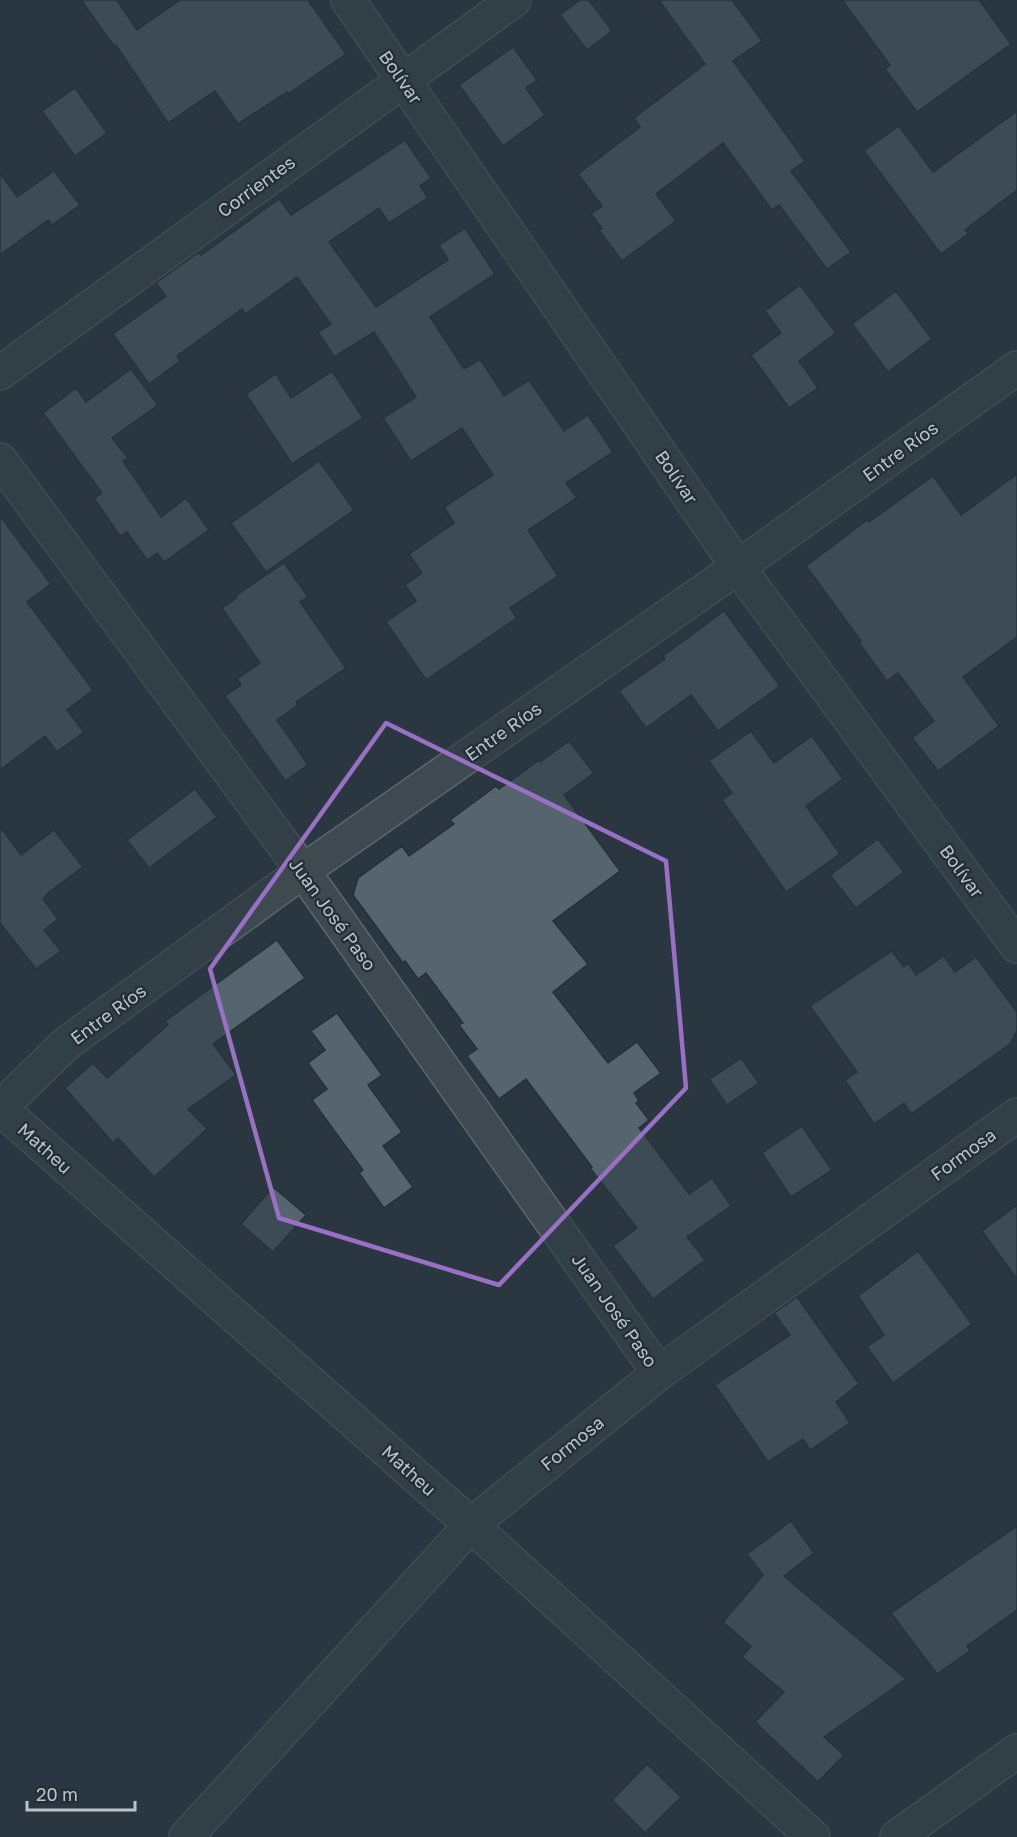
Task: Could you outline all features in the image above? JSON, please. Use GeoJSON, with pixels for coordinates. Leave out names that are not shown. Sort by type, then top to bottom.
{"type":"FeatureCollection","features":[{"type":"Feature","properties":{"kind":"street","name":"Bolívar"},"geometry":{"type":"LineString","coordinates":[[348,0],[738,567],[1017,946]]}},
{"type":"Feature","properties":{"kind":"street","name":"Corrientes"},"geometry":{"type":"LineString","coordinates":[[0,373],[514,0]]}},
{"type":"Feature","properties":{"kind":"street","name":"Entre Ríos"},"geometry":{"type":"LineString","coordinates":[[0,1108],[67,1043],[303,871],[738,567],[1017,368]]}},
{"type":"Feature","properties":{"kind":"street","name":"Juan José Paso"},"geometry":{"type":"LineString","coordinates":[[0,460],[303,871],[659,1373]]}},
{"type":"Feature","properties":{"kind":"street","name":"Matheu"},"geometry":{"type":"LineString","coordinates":[[0,1108],[471,1525],[813,1837]]}},
{"type":"Feature","properties":{"kind":"street","name":"Formosa"},"geometry":{"type":"LineString","coordinates":[[186,1837],[471,1525],[659,1373],[1017,1115]]}},
{"type":"Feature","properties":{"kind":"street"},"geometry":{"type":"LineString","coordinates":[[897,1837],[1017,1751]]}},
{"type":"Feature","properties":{"kind":"highlighted area"},"geometry":{"type":"Polygon","coordinates":[[[386,723],[666,861],[686,1088],[499,1285],[279,1218],[210,969],[386,723]]]}},
{"type":"Feature","properties":{"kind":"building"},"geometry":{"type":"Polygon","coordinates":[[[81,0],[117,0],[137,30],[180,0],[308,0],[346,54],[288,94],[287,92],[238,124],[215,91],[168,123],[116,45],[114,46],[81,0]]]}},
{"type":"Feature","properties":{"kind":"building"},"geometry":{"type":"Polygon","coordinates":[[[580,0],[589,0],[612,31],[587,50],[560,15],[580,0]]]}},
{"type":"Feature","properties":{"kind":"building"},"geometry":{"type":"Polygon","coordinates":[[[659,0],[732,0],[762,41],[733,61],[805,161],[791,171],[851,252],[827,269],[779,205],[772,210],[723,143],[656,194],[676,221],[622,261],[599,230],[602,228],[591,214],[602,206],[578,174],[640,127],[634,118],[705,64],[659,0]]]}},
{"type":"Feature","properties":{"kind":"building"},"geometry":{"type":"Polygon","coordinates":[[[842,0],[979,0],[1011,44],[917,112],[885,69],[890,65],[842,0]]]}},
{"type":"Feature","properties":{"kind":"building"},"geometry":{"type":"Polygon","coordinates":[[[513,47],[537,80],[526,88],[545,115],[503,146],[459,85],[513,47]]]}},
{"type":"Feature","properties":{"kind":"building"},"geometry":{"type":"Polygon","coordinates":[[[75,88],[107,133],[75,156],[42,111],[75,88]]]}},
{"type":"Feature","properties":{"kind":"building"},"geometry":{"type":"Polygon","coordinates":[[[1017,111],[1017,190],[965,230],[968,234],[941,254],[864,151],[899,126],[933,172],[1017,111]]]}},
{"type":"Feature","properties":{"kind":"building"},"geometry":{"type":"Polygon","coordinates":[[[405,140],[431,178],[420,186],[428,198],[389,223],[379,208],[329,242],[376,307],[448,260],[439,245],[465,228],[495,274],[430,317],[464,369],[480,359],[504,396],[529,380],[564,431],[588,415],[613,452],[566,483],[577,498],[528,530],[558,576],[510,608],[517,618],[426,680],[386,622],[416,601],[405,585],[422,573],[409,554],[454,523],[444,507],[493,475],[462,428],[411,461],[383,418],[416,397],[374,332],[334,357],[318,332],[331,324],[297,277],[245,314],[242,309],[177,356],[180,361],[149,384],[113,334],[166,296],[156,283],[199,252],[201,255],[279,199],[291,215],[405,140]]]}},
{"type":"Feature","properties":{"kind":"building"},"geometry":{"type":"Polygon","coordinates":[[[54,171],[80,205],[52,225],[48,220],[0,255],[0,173],[17,197],[54,171]]]}},
{"type":"Feature","properties":{"kind":"building"},"geometry":{"type":"Polygon","coordinates":[[[800,285],[836,333],[799,361],[818,388],[789,408],[751,355],[781,333],[765,311],[800,285]]]}},
{"type":"Feature","properties":{"kind":"building"},"geometry":{"type":"Polygon","coordinates":[[[896,291],[932,339],[888,372],[852,324],[896,291]]]}},
{"type":"Feature","properties":{"kind":"building"},"geometry":{"type":"Polygon","coordinates":[[[131,369],[158,405],[112,438],[128,458],[123,461],[161,517],[186,498],[209,530],[164,562],[157,553],[147,560],[127,532],[120,536],[94,498],[102,493],[43,413],[76,388],[86,402],[131,369]]]}},
{"type":"Feature","properties":{"kind":"building"},"geometry":{"type":"Polygon","coordinates":[[[332,371],[363,418],[292,464],[246,394],[276,374],[291,398],[332,371]]]}},
{"type":"Feature","properties":{"kind":"building"},"geometry":{"type":"Polygon","coordinates":[[[319,461],[354,510],[266,572],[231,523],[319,461]]]}},
{"type":"Feature","properties":{"kind":"building"},"geometry":{"type":"Polygon","coordinates":[[[1017,474],[1017,637],[963,677],[999,726],[938,771],[912,738],[934,721],[898,673],[887,681],[806,566],[867,520],[869,522],[933,476],[961,515],[1017,474]]]}},
{"type":"Feature","properties":{"kind":"building"},"geometry":{"type":"Polygon","coordinates":[[[0,516],[51,584],[27,602],[93,690],[67,710],[84,732],[57,752],[45,736],[0,770],[0,516]]]}},
{"type":"Feature","properties":{"kind":"building"},"geometry":{"type":"Polygon","coordinates":[[[284,563],[308,597],[300,602],[346,668],[296,702],[298,705],[277,720],[308,765],[285,781],[225,696],[241,685],[237,679],[260,663],[222,608],[237,598],[235,596],[284,563]]]}},
{"type":"Feature","properties":{"kind":"building"},"geometry":{"type":"Polygon","coordinates":[[[724,611],[780,686],[718,731],[691,695],[646,728],[619,691],[665,659],[663,656],[724,611]]]}},
{"type":"Feature","properties":{"kind":"building"},"geometry":{"type":"Polygon","coordinates":[[[751,731],[774,763],[812,736],[843,779],[806,806],[840,854],[786,892],[722,800],[732,793],[709,761],[751,731]]]}},
{"type":"Feature","properties":{"kind":"building"},"geometry":{"type":"Polygon","coordinates":[[[569,741],[594,773],[564,795],[620,871],[553,921],[588,964],[553,992],[608,1063],[637,1042],[661,1073],[634,1093],[639,1101],[636,1103],[649,1120],[639,1128],[689,1194],[712,1178],[731,1206],[687,1237],[705,1260],[653,1299],[613,1246],[637,1228],[590,1168],[592,1167],[526,1079],[499,1099],[467,1056],[477,1049],[459,1025],[463,1023],[426,973],[418,979],[405,961],[403,963],[353,895],[358,878],[402,846],[409,856],[454,824],[450,820],[496,786],[499,789],[569,741]]]}},
{"type":"Feature","properties":{"kind":"building"},"geometry":{"type":"Polygon","coordinates":[[[195,789],[217,817],[149,868],[127,840],[195,789]]]}},
{"type":"Feature","properties":{"kind":"building"},"geometry":{"type":"Polygon","coordinates":[[[0,827],[21,855],[54,830],[83,867],[43,899],[58,919],[44,930],[61,951],[36,969],[0,923],[0,827]]]}},
{"type":"Feature","properties":{"kind":"building"},"geometry":{"type":"Polygon","coordinates":[[[878,839],[904,872],[856,908],[830,875],[878,839]]]}},
{"type":"Feature","properties":{"kind":"building"},"geometry":{"type":"Polygon","coordinates":[[[277,940],[305,978],[213,1044],[236,1075],[188,1109],[207,1129],[154,1177],[118,1138],[113,1143],[65,1088],[93,1063],[107,1078],[168,1025],[165,1021],[277,940]]]}},
{"type":"Feature","properties":{"kind":"building"},"geometry":{"type":"Polygon","coordinates":[[[892,951],[904,967],[908,963],[916,975],[944,956],[955,972],[976,957],[1017,1012],[1017,1031],[1010,1044],[911,1114],[904,1103],[874,1124],[845,1080],[857,1072],[810,1006],[892,951]]]}},
{"type":"Feature","properties":{"kind":"building"},"geometry":{"type":"Polygon","coordinates":[[[337,1013],[382,1075],[368,1085],[402,1132],[383,1146],[413,1187],[384,1208],[359,1173],[363,1170],[312,1100],[327,1089],[308,1063],[325,1050],[311,1031],[337,1013]]]}},
{"type":"Feature","properties":{"kind":"building"},"geometry":{"type":"Polygon","coordinates":[[[741,1058],[759,1083],[727,1105],[709,1079],[741,1058]]]}},
{"type":"Feature","properties":{"kind":"building"},"geometry":{"type":"Polygon","coordinates":[[[802,1126],[832,1170],[791,1197],[762,1153],[802,1126]]]}},
{"type":"Feature","properties":{"kind":"building"},"geometry":{"type":"Polygon","coordinates":[[[273,1187],[306,1215],[273,1252],[241,1224],[273,1187]]]}},
{"type":"Feature","properties":{"kind":"building"},"geometry":{"type":"Polygon","coordinates":[[[1017,1205],[1017,1279],[982,1231],[1017,1205]]]}},
{"type":"Feature","properties":{"kind":"building"},"geometry":{"type":"Polygon","coordinates":[[[918,1251],[972,1324],[893,1383],[867,1347],[884,1335],[858,1296],[918,1251]]]}},
{"type":"Feature","properties":{"kind":"building"},"geometry":{"type":"Polygon","coordinates":[[[797,1297],[859,1384],[836,1402],[850,1423],[810,1450],[803,1439],[768,1462],[715,1385],[790,1335],[774,1313],[797,1297]]]}},
{"type":"Feature","properties":{"kind":"building"},"geometry":{"type":"Polygon","coordinates":[[[791,1521],[814,1553],[784,1576],[906,1679],[824,1737],[844,1755],[818,1782],[755,1722],[784,1692],[742,1657],[751,1646],[723,1622],[763,1575],[747,1554],[791,1521]]]}},
{"type":"Feature","properties":{"kind":"building"},"geometry":{"type":"Polygon","coordinates":[[[1017,1526],[1017,1610],[967,1646],[970,1651],[937,1674],[891,1613],[1017,1526]]]}},
{"type":"Feature","properties":{"kind":"building"},"geometry":{"type":"Polygon","coordinates":[[[647,1764],[681,1797],[645,1833],[612,1800],[647,1764]]]}}]}
